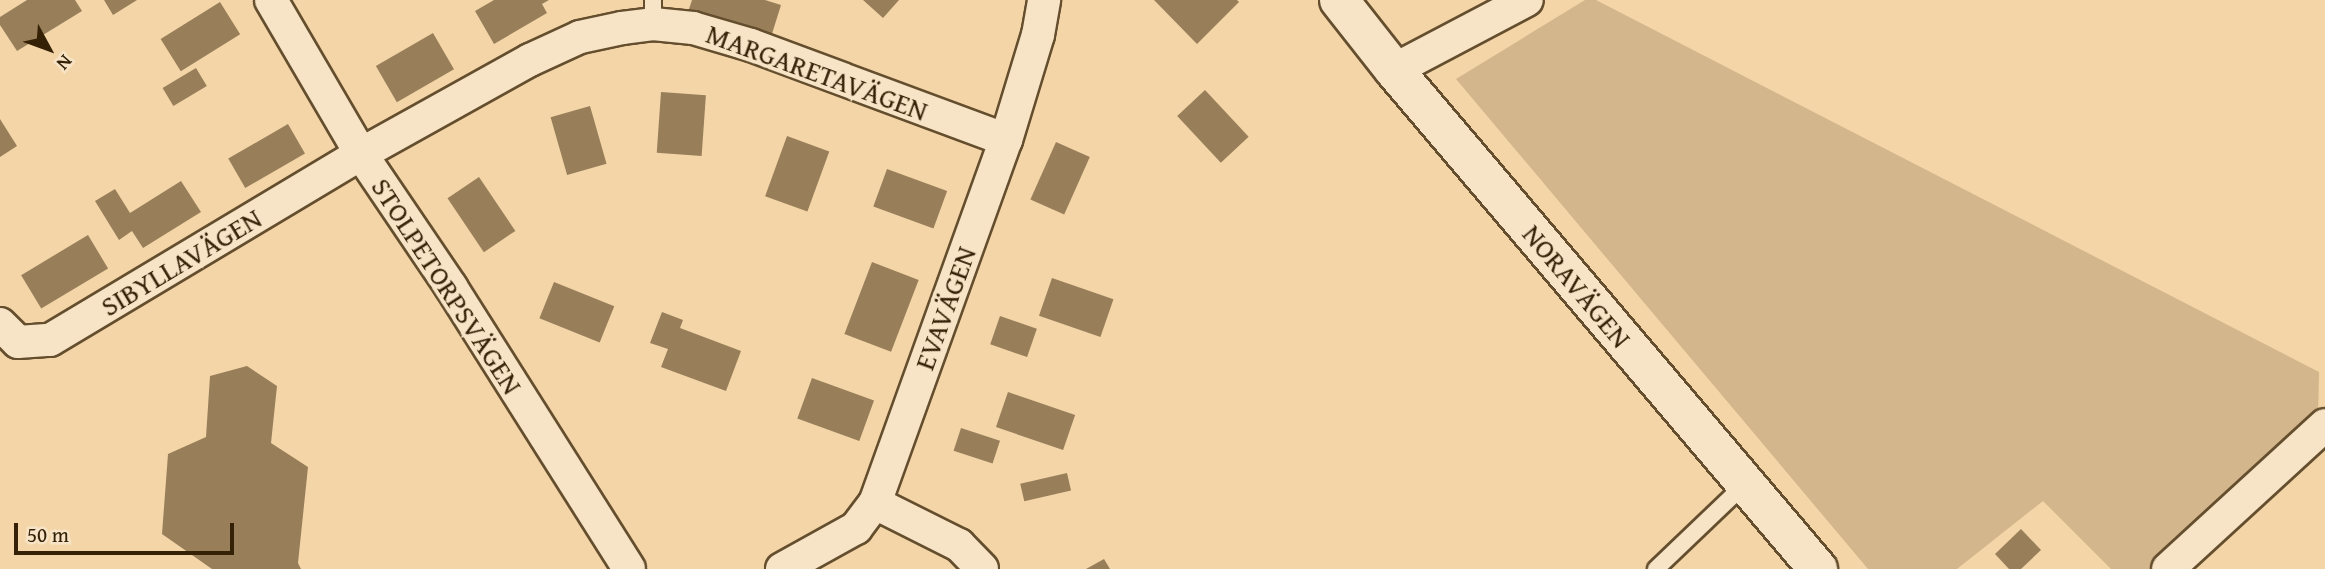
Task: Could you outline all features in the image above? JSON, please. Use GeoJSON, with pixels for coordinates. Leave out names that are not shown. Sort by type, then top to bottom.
{"type":"FeatureCollection","features":[{"type":"Feature","properties":{"kind":"street","name":"STOLPETORPSVÄGEN"},"geometry":{"type":"LineString","coordinates":[[271,0],[360,154],[451,288],[629,569]]}},
{"type":"Feature","properties":{"kind":"street","name":"EVAVÄGEN"},"geometry":{"type":"LineString","coordinates":[[782,569],[856,528],[875,503],[1006,140],[1038,35],[1044,0]]}},
{"type":"Feature","properties":{"kind":"street","name":"NORAVÄGEN"},"geometry":{"type":"LineString","coordinates":[[1339,0],[1394,70],[1818,569]]}},
{"type":"Feature","properties":{"kind":"street"},"geometry":{"type":"LineString","coordinates":[[1394,70],[1527,0]]}},
{"type":"Feature","properties":{"kind":"street","name":"MARGARETAVÄGEN"},"geometry":{"type":"LineString","coordinates":[[360,154],[530,60],[580,37],[653,12],[751,45],[1006,140]]}},
{"type":"Feature","properties":{"kind":"street","name":"SIBYLLAVÄGEN"},"geometry":{"type":"LineString","coordinates":[[0,324],[18,342],[50,340],[360,154]]}},
{"type":"Feature","properties":{"kind":"street"},"geometry":{"type":"LineString","coordinates":[[2168,569],[2325,425]]}},
{"type":"Feature","properties":{"kind":"street"},"geometry":{"type":"LineString","coordinates":[[875,503],[919,522],[959,545],[982,569]]}},
{"type":"Feature","properties":{"kind":"lane"},"geometry":{"type":"LineString","coordinates":[[1656,569],[1744,485]]}},
{"type":"Feature","properties":{"kind":"shaded area"},"geometry":{"type":"Polygon","coordinates":[[[1585,0],[1596,0],[2319,372],[2318,419],[2157,569],[2111,569],[2043,501],[1957,569],[1868,569],[1456,79],[1585,0]]]}},
{"type":"Feature","properties":{"kind":"building"},"geometry":{"type":"Polygon","coordinates":[[[27,0],[75,0],[82,11],[17,51],[0,25],[0,17],[27,0]]]}},
{"type":"Feature","properties":{"kind":"building"},"geometry":{"type":"Polygon","coordinates":[[[104,0],[137,0],[113,15],[104,0]]]}},
{"type":"Feature","properties":{"kind":"building"},"geometry":{"type":"Polygon","coordinates":[[[494,0],[549,0],[542,4],[547,13],[494,44],[475,11],[494,0]]]}},
{"type":"Feature","properties":{"kind":"building"},"geometry":{"type":"Polygon","coordinates":[[[692,0],[765,0],[781,5],[771,37],[688,12],[692,0]]]}},
{"type":"Feature","properties":{"kind":"building"},"geometry":{"type":"Polygon","coordinates":[[[863,0],[899,0],[883,18],[863,0]]]}},
{"type":"Feature","properties":{"kind":"building"},"geometry":{"type":"Polygon","coordinates":[[[1154,0],[1237,0],[1239,2],[1197,44],[1154,0]]]}},
{"type":"Feature","properties":{"kind":"building"},"geometry":{"type":"Polygon","coordinates":[[[220,2],[240,34],[181,71],[161,39],[220,2]]]}},
{"type":"Feature","properties":{"kind":"building"},"geometry":{"type":"Polygon","coordinates":[[[433,33],[454,69],[397,102],[376,66],[433,33]]]}},
{"type":"Feature","properties":{"kind":"building"},"geometry":{"type":"Polygon","coordinates":[[[196,68],[207,86],[173,106],[163,88],[196,68]]]}},
{"type":"Feature","properties":{"kind":"building"},"geometry":{"type":"Polygon","coordinates":[[[1205,90],[1249,137],[1221,163],[1177,116],[1205,90]]]}},
{"type":"Feature","properties":{"kind":"building"},"geometry":{"type":"Polygon","coordinates":[[[661,92],[706,95],[702,156],[657,153],[661,92]]]}},
{"type":"Feature","properties":{"kind":"building"},"geometry":{"type":"Polygon","coordinates":[[[590,106],[607,164],[567,175],[551,117],[590,106]]]}},
{"type":"Feature","properties":{"kind":"building"},"geometry":{"type":"Polygon","coordinates":[[[0,119],[17,146],[0,157],[0,119]]]}},
{"type":"Feature","properties":{"kind":"building"},"geometry":{"type":"Polygon","coordinates":[[[288,124],[305,153],[245,188],[228,158],[288,124]]]}},
{"type":"Feature","properties":{"kind":"building"},"geometry":{"type":"Polygon","coordinates":[[[787,136],[829,151],[807,212],[765,196],[787,136]]]}},
{"type":"Feature","properties":{"kind":"building"},"geometry":{"type":"Polygon","coordinates":[[[1056,142],[1090,157],[1064,215],[1030,200],[1056,142]]]}},
{"type":"Feature","properties":{"kind":"building"},"geometry":{"type":"Polygon","coordinates":[[[887,169],[947,191],[933,228],[873,207],[887,169]]]}},
{"type":"Feature","properties":{"kind":"building"},"geometry":{"type":"Polygon","coordinates":[[[479,177],[515,231],[484,252],[447,198],[479,177]]]}},
{"type":"Feature","properties":{"kind":"building"},"geometry":{"type":"Polygon","coordinates":[[[181,181],[201,212],[143,248],[132,231],[119,240],[95,201],[115,189],[130,213],[181,181]]]}},
{"type":"Feature","properties":{"kind":"building"},"geometry":{"type":"Polygon","coordinates":[[[88,235],[108,268],[41,309],[21,275],[88,235]]]}},
{"type":"Feature","properties":{"kind":"building"},"geometry":{"type":"Polygon","coordinates":[[[872,262],[919,280],[891,352],[844,334],[872,262]]]}},
{"type":"Feature","properties":{"kind":"building"},"geometry":{"type":"Polygon","coordinates":[[[1052,278],[1113,299],[1100,337],[1039,316],[1052,278]]]}},
{"type":"Feature","properties":{"kind":"building"},"geometry":{"type":"Polygon","coordinates":[[[554,282],[614,306],[600,343],[539,318],[554,282]]]}},
{"type":"Feature","properties":{"kind":"building"},"geometry":{"type":"Polygon","coordinates":[[[662,312],[683,320],[680,328],[741,351],[726,391],[661,367],[668,349],[650,343],[662,312]]]}},
{"type":"Feature","properties":{"kind":"building"},"geometry":{"type":"Polygon","coordinates":[[[1000,316],[1037,329],[1027,357],[990,344],[1000,316]]]}},
{"type":"Feature","properties":{"kind":"building"},"geometry":{"type":"Polygon","coordinates":[[[247,366],[277,386],[271,443],[308,467],[298,563],[301,569],[212,569],[162,534],[168,454],[206,437],[210,376],[247,366]]]}},
{"type":"Feature","properties":{"kind":"building"},"geometry":{"type":"Polygon","coordinates":[[[812,378],[874,401],[859,441],[797,418],[812,378]]]}},
{"type":"Feature","properties":{"kind":"building"},"geometry":{"type":"Polygon","coordinates":[[[1008,392],[1075,415],[1063,450],[996,427],[1008,392]]]}},
{"type":"Feature","properties":{"kind":"building"},"geometry":{"type":"Polygon","coordinates":[[[961,428],[1000,441],[993,463],[954,451],[961,428]]]}},
{"type":"Feature","properties":{"kind":"building"},"geometry":{"type":"Polygon","coordinates":[[[1067,473],[1071,491],[1024,501],[1020,484],[1067,473]]]}},
{"type":"Feature","properties":{"kind":"building"},"geometry":{"type":"Polygon","coordinates":[[[2021,529],[2041,550],[2021,569],[2009,569],[1995,554],[2021,529]]]}},
{"type":"Feature","properties":{"kind":"building"},"geometry":{"type":"Polygon","coordinates":[[[1104,559],[1110,569],[1086,569],[1104,559]]]}}]}
